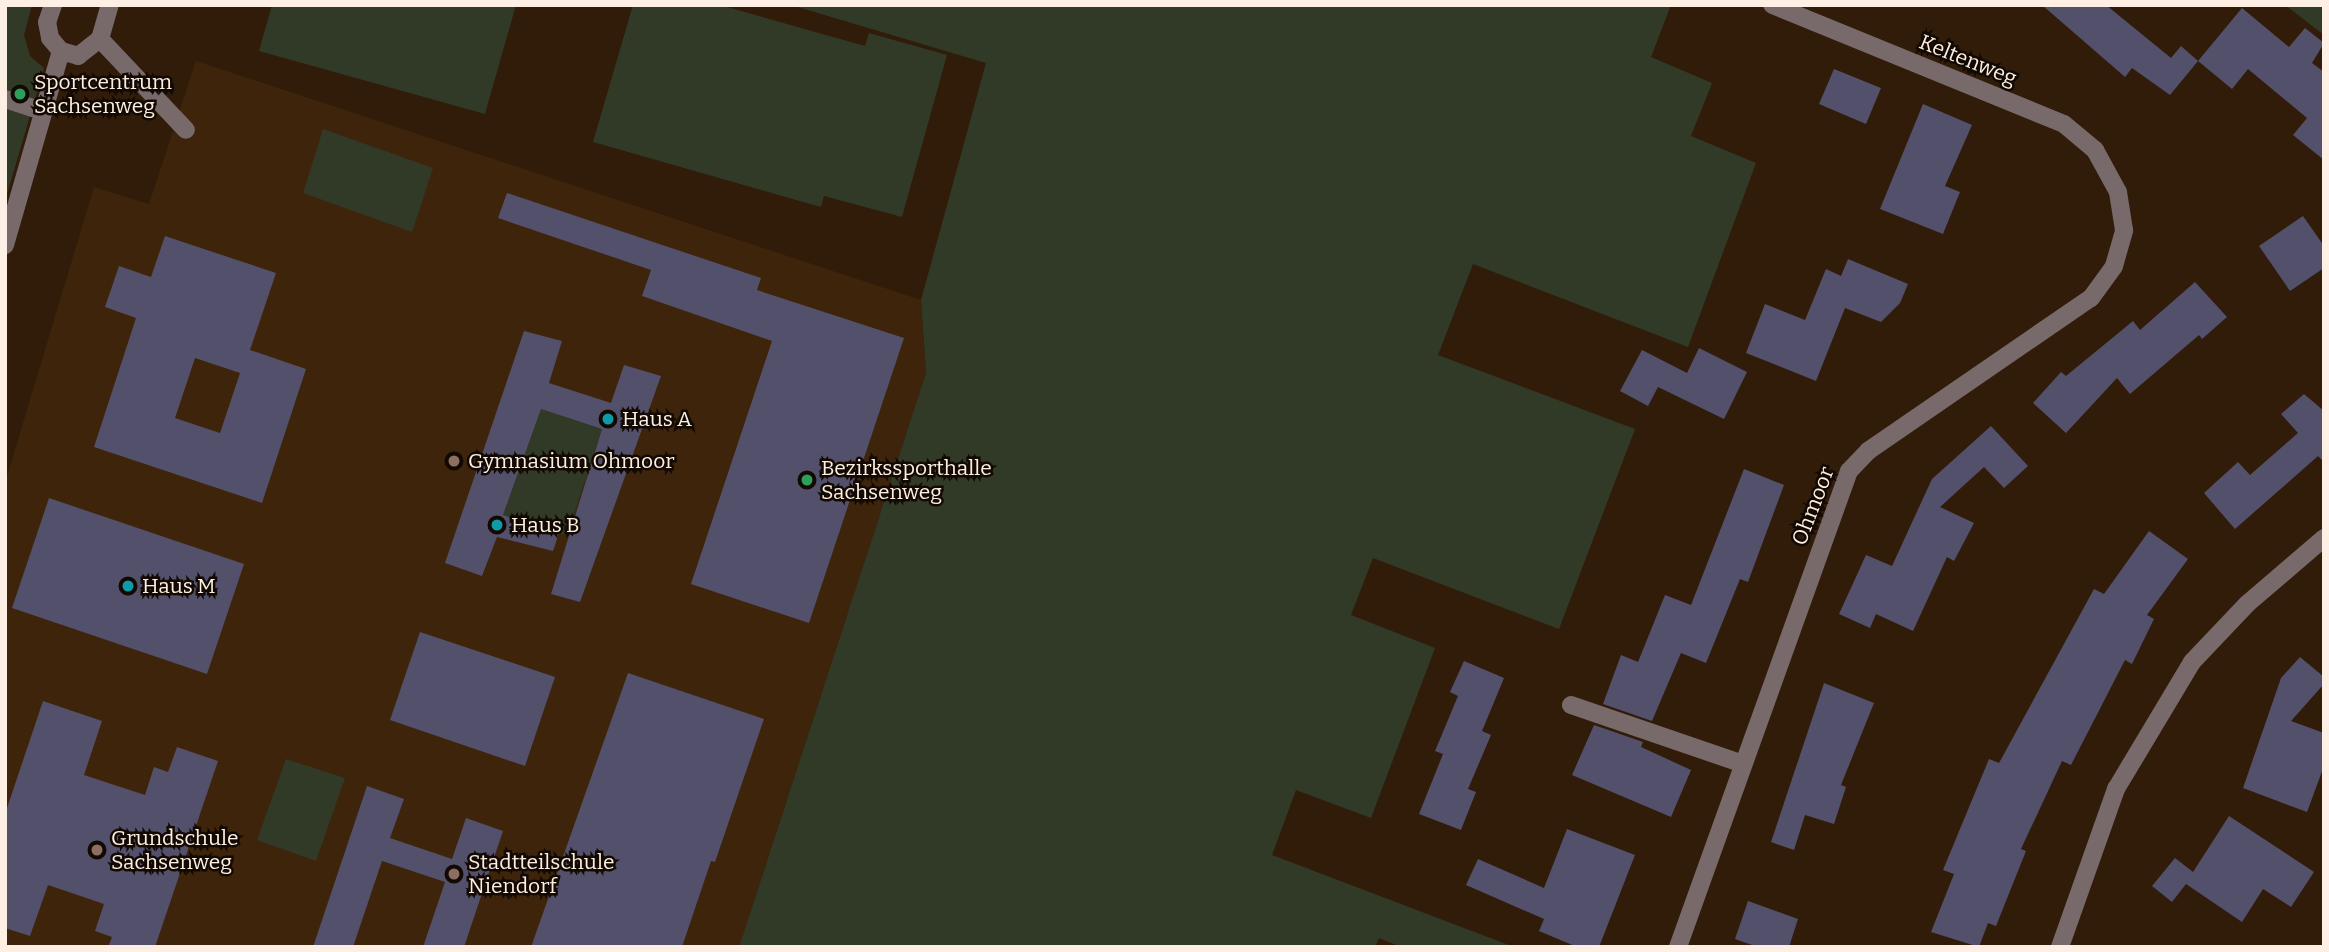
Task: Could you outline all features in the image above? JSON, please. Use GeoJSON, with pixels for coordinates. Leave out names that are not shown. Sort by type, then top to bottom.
{"type":"FeatureCollection","features":[{"type":"Feature","properties":{"kind":"street"},"geometry":{"type":"LineString","coordinates":[[5,246],[61,51],[47,22],[53,5]]}},
{"type":"Feature","properties":{"kind":"street"},"geometry":{"type":"LineString","coordinates":[[61,51],[78,56],[100,39],[110,5]]}},
{"type":"Feature","properties":{"kind":"street","name":"Keltenweg"},"geometry":{"type":"LineString","coordinates":[[1772,5],[2064,124],[2095,150],[2118,191]]}},
{"type":"Feature","properties":{"kind":"street"},"geometry":{"type":"LineString","coordinates":[[100,39],[186,130]]}},
{"type":"Feature","properties":{"kind":"street"},"geometry":{"type":"LineString","coordinates":[[5,99],[43,111]]}},
{"type":"Feature","properties":{"kind":"street","name":"Ohmoor"},"geometry":{"type":"LineString","coordinates":[[1678,947],[1849,471],[1868,451],[2091,298],[2114,266],[2124,230],[2118,191]]}},
{"type":"Feature","properties":{"kind":"street"},"geometry":{"type":"LineString","coordinates":[[2060,947],[2116,789],[2192,662],[2247,604],[2324,538]]}},
{"type":"Feature","properties":{"kind":"street"},"geometry":{"type":"LineString","coordinates":[[1571,705],[1743,764]]}},
{"type":"Feature","properties":{"kind":"shaded area","name":"Gymnasium Ohmoor"},"geometry":{"type":"Polygon","coordinates":[[[196,61],[921,300],[926,373],[739,947],[5,947],[5,483],[94,187],[149,204],[196,61]]]}},
{"type":"Feature","properties":{"kind":"green space","name":"Sportcentrum Sachsenweg"},"geometry":{"type":"Polygon","coordinates":[[[5,5],[32,5],[24,35],[30,56],[44,68],[5,201],[5,5]]]}},
{"type":"Feature","properties":{"kind":"green space"},"geometry":{"type":"Polygon","coordinates":[[[272,5],[516,5],[485,114],[259,51],[272,5]]]}},
{"type":"Feature","properties":{"kind":"green space"},"geometry":{"type":"Polygon","coordinates":[[[633,5],[720,5],[865,46],[869,33],[947,55],[902,217],[824,196],[821,207],[593,142],[633,5]]]}},
{"type":"Feature","properties":{"kind":"green space"},"geometry":{"type":"Polygon","coordinates":[[[791,5],[1671,5],[1651,57],[1712,83],[1691,136],[1756,163],[1688,347],[1473,264],[1438,355],[1635,429],[1559,629],[1373,558],[1351,615],[1435,648],[1371,818],[1296,790],[1272,855],[1514,947],[1401,947],[1379,938],[1375,947],[739,947],[926,373],[921,300],[986,63],[791,5]]]}},
{"type":"Feature","properties":{"kind":"green space"},"geometry":{"type":"Polygon","coordinates":[[[2285,5],[2324,5],[2324,35],[2285,5]]]}},
{"type":"Feature","properties":{"kind":"green space"},"geometry":{"type":"Polygon","coordinates":[[[323,129],[433,168],[412,232],[303,193],[323,129]]]}},
{"type":"Feature","properties":{"kind":"green space"},"geometry":{"type":"Polygon","coordinates":[[[541,409],[602,429],[567,536],[503,515],[541,409]]]}},
{"type":"Feature","properties":{"kind":"green space"},"geometry":{"type":"Polygon","coordinates":[[[286,759],[345,778],[316,861],[257,840],[286,759]]]}},
{"type":"Feature","properties":{"kind":"building"},"geometry":{"type":"Polygon","coordinates":[[[2042,5],[2106,5],[2171,58],[2181,46],[2198,61],[2170,95],[2132,68],[2125,77],[2042,5]]]}},
{"type":"Feature","properties":{"kind":"building"},"geometry":{"type":"Polygon","coordinates":[[[2242,8],[2289,47],[2305,28],[2324,43],[2312,63],[2324,72],[2324,160],[2293,135],[2307,118],[2248,69],[2232,89],[2198,61],[2242,8]]]}},
{"type":"Feature","properties":{"kind":"building"},"geometry":{"type":"Polygon","coordinates":[[[1834,69],[1881,88],[1866,124],[1819,104],[1834,69]]]}},
{"type":"Feature","properties":{"kind":"building"},"geometry":{"type":"Polygon","coordinates":[[[1923,104],[1972,125],[1945,186],[1960,192],[1943,234],[1880,209],[1923,104]]]}},
{"type":"Feature","properties":{"kind":"building"},"geometry":{"type":"Polygon","coordinates":[[[507,193],[761,278],[757,290],[904,338],[809,623],[691,584],[772,341],[642,296],[651,270],[498,218],[507,193]]]}},
{"type":"Feature","properties":{"kind":"building"},"geometry":{"type":"Polygon","coordinates":[[[2303,216],[2324,246],[2324,268],[2290,291],[2259,246],[2303,216]]]}},
{"type":"Feature","properties":{"kind":"building"},"geometry":{"type":"Polygon","coordinates":[[[165,236],[276,273],[250,350],[306,369],[262,503],[94,447],[136,318],[105,307],[119,266],[151,277],[165,236]],[[195,358],[175,418],[220,433],[240,373],[195,358]]]}},
{"type":"Feature","properties":{"kind":"building"},"geometry":{"type":"Polygon","coordinates":[[[1848,259],[1908,284],[1900,303],[1881,322],[1845,308],[1816,381],[1746,353],[1765,304],[1805,320],[1826,269],[1841,276],[1848,259]]]}},
{"type":"Feature","properties":{"kind":"building"},"geometry":{"type":"Polygon","coordinates":[[[2195,282],[2227,317],[2202,339],[2199,335],[2130,394],[2117,378],[2066,433],[2033,403],[2061,372],[2066,376],[2133,321],[2140,330],[2195,282]]]}},
{"type":"Feature","properties":{"kind":"building"},"geometry":{"type":"Polygon","coordinates":[[[524,331],[562,341],[549,383],[611,403],[624,365],[661,376],[580,602],[551,594],[602,429],[541,409],[503,515],[559,533],[553,551],[497,537],[482,576],[445,563],[524,331]]]}},
{"type":"Feature","properties":{"kind":"building"},"geometry":{"type":"Polygon","coordinates":[[[1699,348],[1747,372],[1724,419],[1658,387],[1648,406],[1620,391],[1642,350],[1687,373],[1699,348]]]}},
{"type":"Feature","properties":{"kind":"building"},"geometry":{"type":"Polygon","coordinates":[[[2304,394],[2324,411],[2324,462],[2318,456],[2235,529],[2204,493],[2238,462],[2250,475],[2298,433],[2281,414],[2304,394]]]}},
{"type":"Feature","properties":{"kind":"building"},"geometry":{"type":"Polygon","coordinates":[[[1991,426],[2028,466],[2004,488],[1984,467],[1940,507],[1974,523],[1954,561],[1947,557],[1913,631],[1876,614],[1870,628],[1839,614],[1866,555],[1892,566],[1932,479],[1991,426]]]}},
{"type":"Feature","properties":{"kind":"building"},"geometry":{"type":"Polygon","coordinates":[[[1744,469],[1784,485],[1748,582],[1740,579],[1706,663],[1681,653],[1652,721],[1603,704],[1621,655],[1638,662],[1665,595],[1691,605],[1744,469]]]}},
{"type":"Feature","properties":{"kind":"building","name":"Haus M"},"geometry":{"type":"Polygon","coordinates":[[[49,498],[244,564],[207,674],[12,608],[49,498]]]}},
{"type":"Feature","properties":{"kind":"building"},"geometry":{"type":"Polygon","coordinates":[[[2149,531],[2188,559],[2147,615],[2154,619],[2132,664],[2125,660],[2071,765],[2062,761],[2021,849],[2026,851],[1996,926],[1988,923],[1979,947],[1931,932],[1954,874],[1943,870],[1989,759],[1999,763],[2094,589],[2104,594],[2149,531]]]}},
{"type":"Feature","properties":{"kind":"building"},"geometry":{"type":"Polygon","coordinates":[[[420,632],[555,677],[525,766],[390,720],[420,632]]]}},
{"type":"Feature","properties":{"kind":"building"},"geometry":{"type":"Polygon","coordinates":[[[2300,657],[2324,677],[2324,684],[2291,721],[2324,733],[2324,766],[2307,812],[2243,788],[2281,678],[2300,657]]]}},
{"type":"Feature","properties":{"kind":"building"},"geometry":{"type":"Polygon","coordinates":[[[1464,661],[1504,678],[1482,731],[1491,735],[1468,789],[1476,792],[1461,830],[1419,814],[1443,754],[1435,751],[1458,696],[1450,692],[1464,661]]]}},
{"type":"Feature","properties":{"kind":"building"},"geometry":{"type":"Polygon","coordinates":[[[628,673],[764,719],[715,862],[711,861],[682,947],[531,947],[628,673]]]}},
{"type":"Feature","properties":{"kind":"building"},"geometry":{"type":"Polygon","coordinates":[[[1824,683],[1874,703],[1841,785],[1846,787],[1834,824],[1805,815],[1794,850],[1771,842],[1824,683]]]}},
{"type":"Feature","properties":{"kind":"building","name":"Grundschule Sachsenweg"},"geometry":{"type":"Polygon","coordinates":[[[43,701],[102,721],[84,775],[145,795],[154,767],[168,772],[177,747],[218,761],[155,947],[108,947],[112,937],[95,931],[104,904],[48,885],[30,936],[5,928],[5,814],[43,701]]]}},
{"type":"Feature","properties":{"kind":"building"},"geometry":{"type":"Polygon","coordinates":[[[1594,725],[1643,742],[1641,747],[1691,770],[1671,817],[1572,775],[1594,725]]]}},
{"type":"Feature","properties":{"kind":"building","name":"Stadtteilschule Niendorf"},"geometry":{"type":"Polygon","coordinates":[[[367,786],[404,799],[390,838],[452,859],[466,818],[503,831],[464,947],[423,947],[445,882],[382,861],[353,947],[313,947],[367,786]]]}},
{"type":"Feature","properties":{"kind":"building"},"geometry":{"type":"Polygon","coordinates":[[[2229,816],[2314,872],[2291,907],[2263,889],[2242,922],[2186,884],[2172,902],[2152,886],[2175,858],[2193,872],[2229,816]]]}},
{"type":"Feature","properties":{"kind":"building"},"geometry":{"type":"Polygon","coordinates":[[[1567,829],[1635,855],[1599,947],[1577,947],[1539,931],[1544,919],[1466,885],[1478,859],[1544,888],[1567,829]]]}},
{"type":"Feature","properties":{"kind":"building"},"geometry":{"type":"Polygon","coordinates":[[[1748,901],[1798,919],[1789,947],[1758,947],[1735,939],[1748,901]]]}},
{"type":"Feature","properties":{"kind":"place","name":"Sportcentrum Sachsenweg"},"geometry":{"type":"Point","coordinates":[20,94]}},
{"type":"Feature","properties":{"kind":"place","name":"Haus A"},"geometry":{"type":"Point","coordinates":[608,419]}},
{"type":"Feature","properties":{"kind":"place","name":"Gymnasium Ohmoor"},"geometry":{"type":"Point","coordinates":[454,461]}},
{"type":"Feature","properties":{"kind":"place","name":"Bezirkssporthalle Sachsenweg"},"geometry":{"type":"Point","coordinates":[807,480]}},
{"type":"Feature","properties":{"kind":"place","name":"Haus B"},"geometry":{"type":"Point","coordinates":[497,525]}},
{"type":"Feature","properties":{"kind":"place","name":"Haus M"},"geometry":{"type":"Point","coordinates":[128,586]}},
{"type":"Feature","properties":{"kind":"place","name":"Grundschule Sachsenweg"},"geometry":{"type":"Point","coordinates":[97,850]}},
{"type":"Feature","properties":{"kind":"place","name":"Stadtteilschule Niendorf"},"geometry":{"type":"Point","coordinates":[454,874]}}]}
